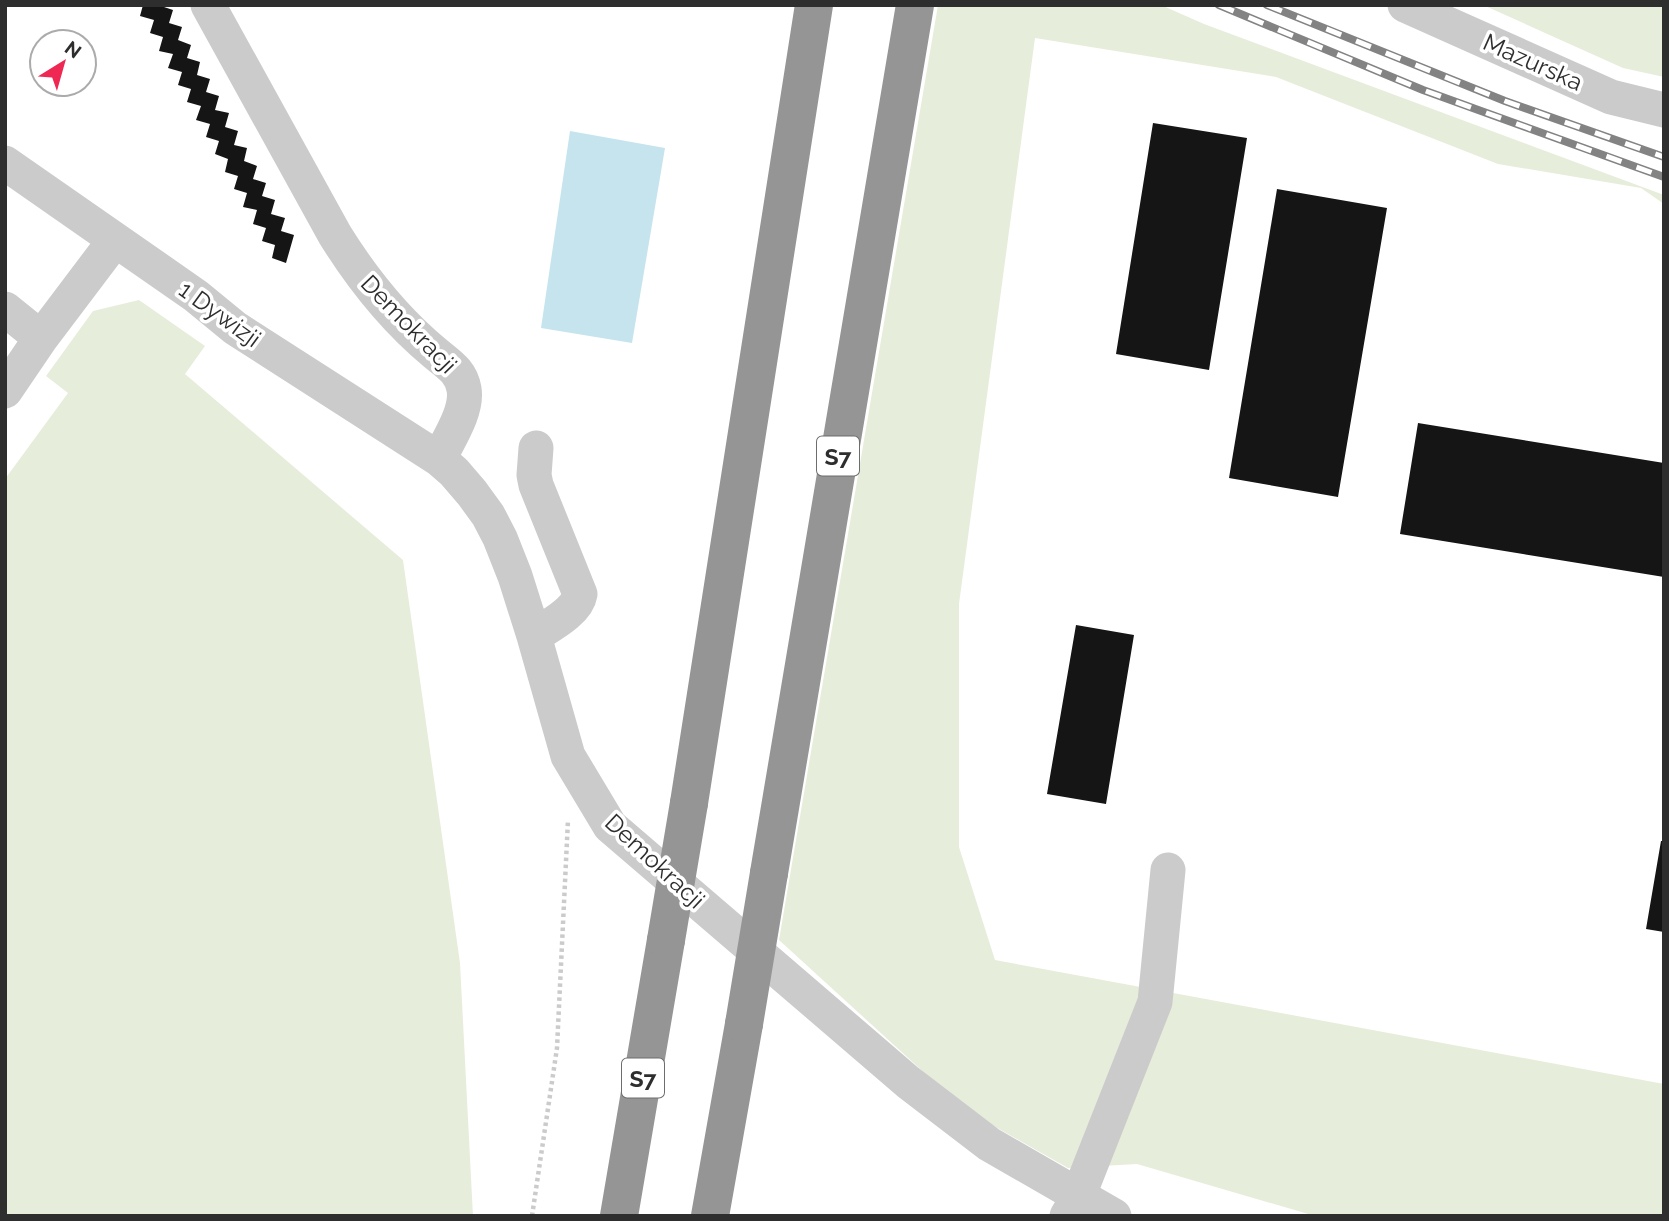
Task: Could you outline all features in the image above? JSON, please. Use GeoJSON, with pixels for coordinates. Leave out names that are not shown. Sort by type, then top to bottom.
{"type":"FeatureCollection","features":[{"type":"Feature","properties":{"kind":"highway","name":"S7"},"geometry":{"type":"LineString","coordinates":[[619,1216],[689,803],[813,9]]}},
{"type":"Feature","properties":{"kind":"highway","name":"S7"},"geometry":{"type":"LineString","coordinates":[[710,1216],[911,22]]}},
{"type":"Feature","properties":{"kind":"street","name":"Demokracji"},"geometry":{"type":"LineString","coordinates":[[208,5],[356,269],[389,312],[453,367],[460,377],[465,391],[462,410],[439,459],[454,472],[488,514],[515,576],[568,756],[610,826],[908,1082],[1073,1206],[1114,1216]]}},
{"type":"Feature","properties":{"kind":"street","name":"Mazurska"},"geometry":{"type":"LineString","coordinates":[[1405,5],[1611,97],[1664,110]]}},
{"type":"Feature","properties":{"kind":"street","name":"1 Dywizji"},"geometry":{"type":"LineString","coordinates":[[5,163],[196,296],[235,328],[439,459]]}},
{"type":"Feature","properties":{"kind":"street"},"geometry":{"type":"LineString","coordinates":[[5,391],[41,338],[115,240]]}},
{"type":"Feature","properties":{"kind":"street"},"geometry":{"type":"LineString","coordinates":[[5,309],[41,338]]}},
{"type":"Feature","properties":{"kind":"street"},"geometry":{"type":"LineString","coordinates":[[534,636],[574,607],[580,594],[536,485],[536,447]]}},
{"type":"Feature","properties":{"kind":"street"},"geometry":{"type":"LineString","coordinates":[[1073,1206],[1155,1002],[1168,870]]}},
{"type":"Feature","properties":{"kind":"path"},"geometry":{"type":"LineString","coordinates":[[532,1216],[557,1048],[569,811]]}},
{"type":"Feature","properties":{"kind":"green space"},"geometry":{"type":"Polygon","coordinates":[[[938,5],[1161,5],[1204,24],[1664,195],[1664,204],[1641,188],[1498,164],[1276,77],[1035,38],[959,604],[959,847],[995,960],[1664,1084],[1664,1216],[1315,1216],[1137,1164],[1068,1168],[964,1109],[779,940],[938,5]]]}},
{"type":"Feature","properties":{"kind":"green space"},"geometry":{"type":"Polygon","coordinates":[[[1483,5],[1664,5],[1664,77],[1623,68],[1483,5]]]}},
{"type":"Feature","properties":{"kind":"green space"},"geometry":{"type":"Polygon","coordinates":[[[139,300],[205,346],[185,374],[403,560],[460,963],[473,1216],[5,1216],[5,479],[68,393],[46,376],[93,311],[139,300]]]}},
{"type":"Feature","properties":{"kind":"water"},"geometry":{"type":"Polygon","coordinates":[[[570,131],[665,148],[632,343],[541,328],[570,131]]]}},
{"type":"Feature","properties":{"kind":"building"},"geometry":{"type":"Polygon","coordinates":[[[143,5],[158,5],[173,10],[169,23],[182,27],[178,40],[191,45],[187,58],[200,62],[197,75],[210,79],[206,92],[219,96],[215,110],[229,113],[225,127],[238,131],[234,145],[247,148],[244,161],[257,166],[253,179],[266,183],[262,196],[275,200],[271,214],[285,218],[281,231],[294,235],[286,263],[272,258],[275,245],[262,241],[266,228],[253,224],[257,210],[243,207],[247,193],[234,189],[238,176],[225,172],[228,159],[215,154],[219,141],[206,137],[210,124],[196,120],[201,106],[187,102],[191,89],[178,85],[182,72],[168,68],[173,54],[159,51],[163,37],[150,33],[154,20],[140,16],[143,5]]]}},
{"type":"Feature","properties":{"kind":"building"},"geometry":{"type":"Polygon","coordinates":[[[1153,123],[1247,138],[1209,370],[1116,354],[1153,123]]]}},
{"type":"Feature","properties":{"kind":"building"},"geometry":{"type":"Polygon","coordinates":[[[1277,189],[1387,208],[1338,497],[1229,478],[1277,189]]]}},
{"type":"Feature","properties":{"kind":"building"},"geometry":{"type":"Polygon","coordinates":[[[1418,423],[1664,463],[1664,577],[1400,534],[1418,423]]]}},
{"type":"Feature","properties":{"kind":"building"},"geometry":{"type":"Polygon","coordinates":[[[1076,625],[1134,635],[1106,804],[1047,794],[1076,625]]]}},
{"type":"Feature","properties":{"kind":"building"},"geometry":{"type":"Polygon","coordinates":[[[1661,841],[1664,841],[1664,932],[1646,929],[1661,841]]]}},
{"type":"Feature","properties":{"kind":"railway"},"geometry":{"type":"LineString","coordinates":[[1219,5],[1423,90],[1664,177]]}},
{"type":"Feature","properties":{"kind":"railway"},"geometry":{"type":"LineString","coordinates":[[1267,5],[1505,101],[1664,157]]}}]}
